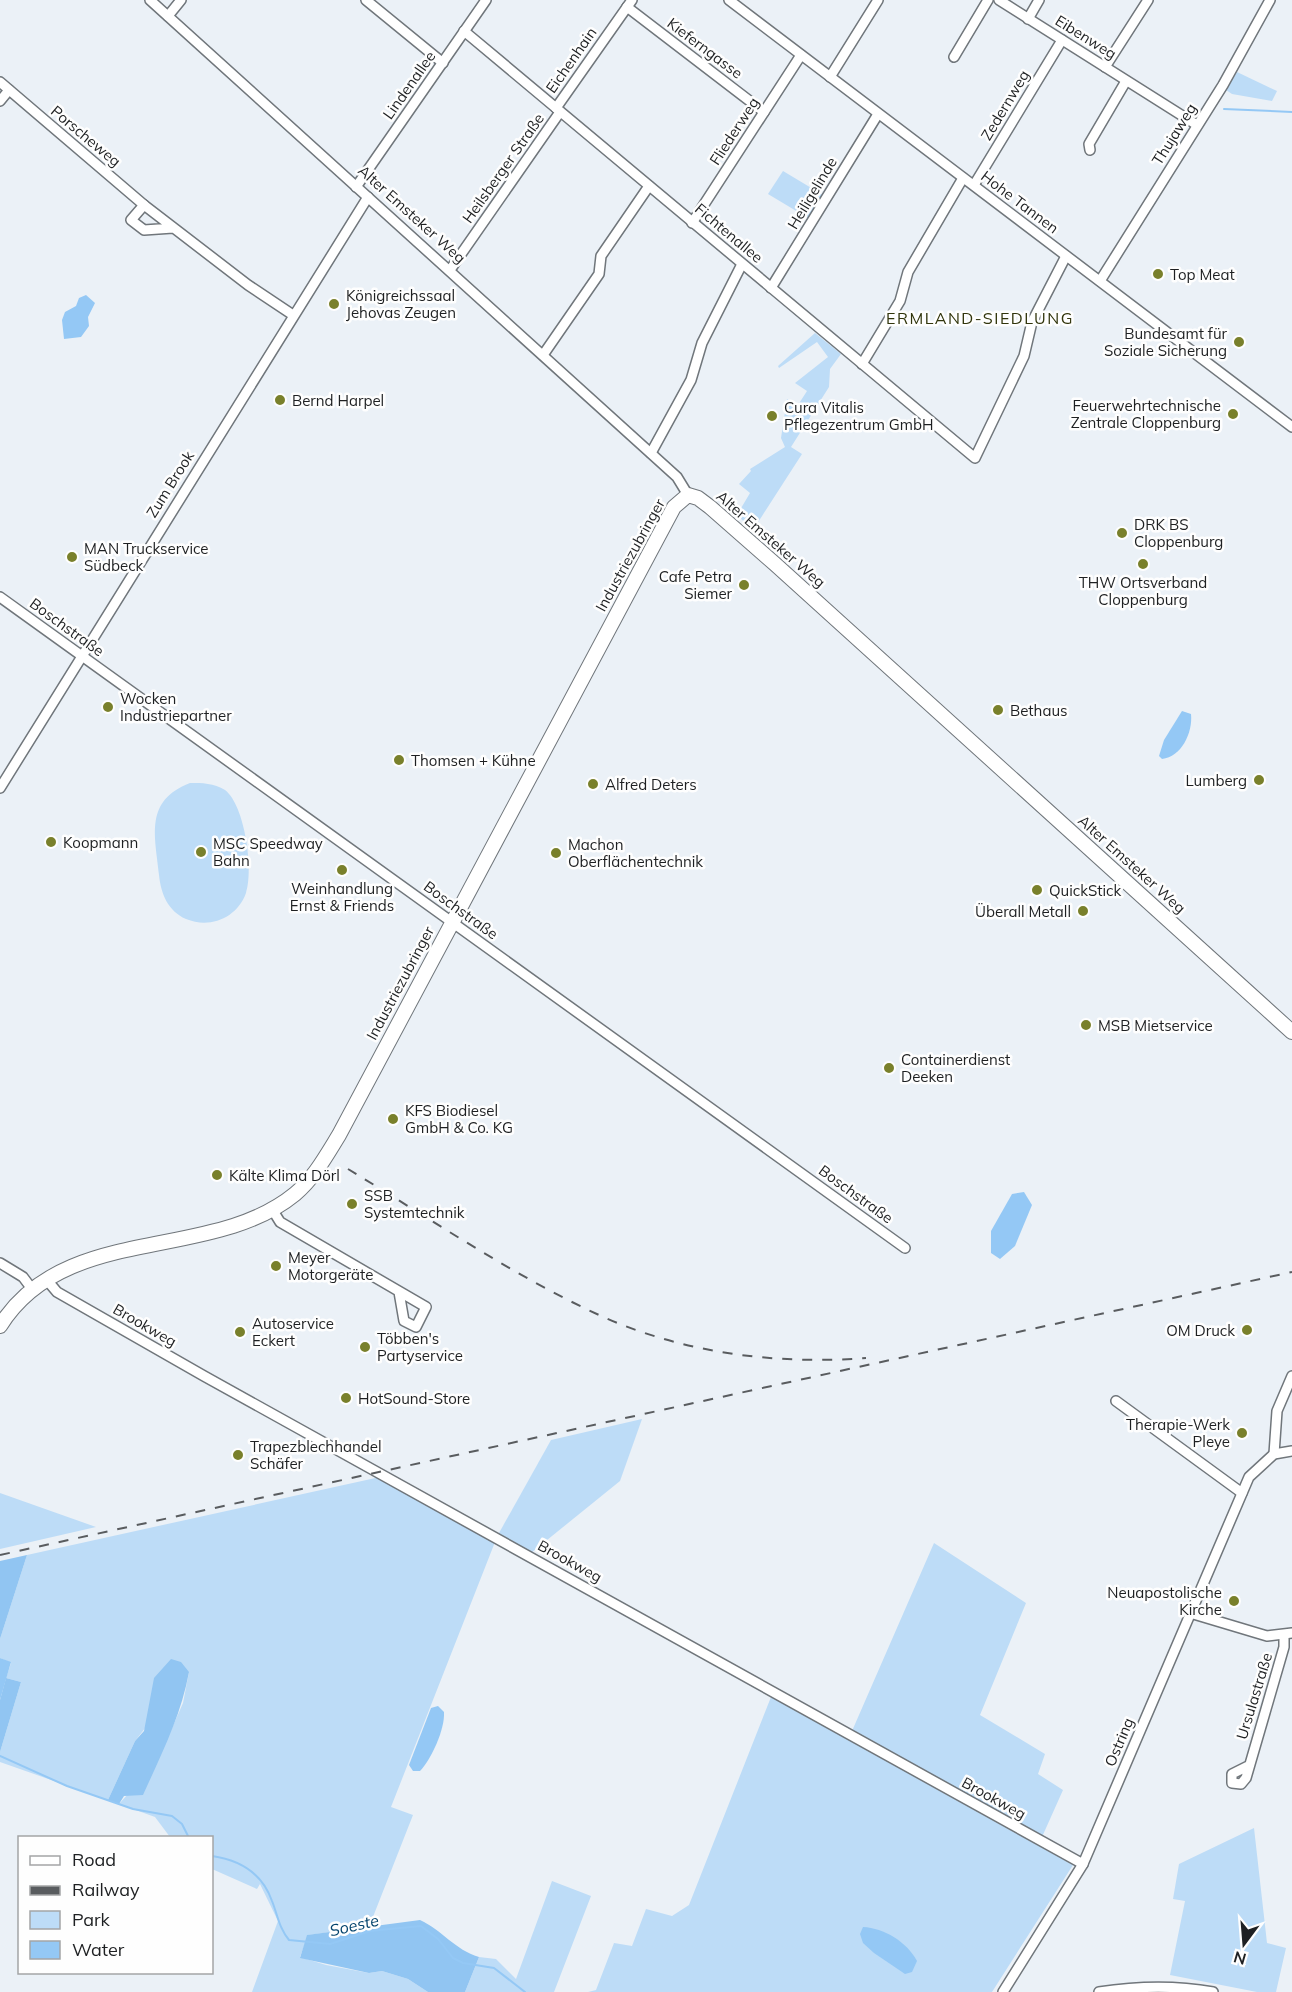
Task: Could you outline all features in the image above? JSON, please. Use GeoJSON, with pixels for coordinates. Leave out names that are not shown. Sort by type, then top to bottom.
{"type":"FeatureCollection","features":[{"type":"Feature","properties":{"kind":"street","name":"Alter Emsteker Weg"},"geometry":{"type":"LineString","coordinates":[[150,0],[651,453],[677,477],[688,495],[698,498],[710,507],[784,571],[1292,1032]]}},
{"type":"Feature","properties":{"kind":"street"},"geometry":{"type":"LineString","coordinates":[[168,16],[181,0]]}},
{"type":"Feature","properties":{"kind":"street"},"geometry":{"type":"LineString","coordinates":[[366,0],[442,63]]}},
{"type":"Feature","properties":{"kind":"street","name":"Lindenallee"},"geometry":{"type":"LineString","coordinates":[[356,187],[486,0]]}},
{"type":"Feature","properties":{"kind":"street","name":"Hohe Tannen"},"geometry":{"type":"LineString","coordinates":[[729,0],[1292,427]]}},
{"type":"Feature","properties":{"kind":"street"},"geometry":{"type":"LineString","coordinates":[[830,77],[878,0]]}},
{"type":"Feature","properties":{"kind":"street"},"geometry":{"type":"LineString","coordinates":[[954,57],[988,0]]}},
{"type":"Feature","properties":{"kind":"street","name":"Eibenweg"},"geometry":{"type":"LineString","coordinates":[[999,0],[1197,125]]}},
{"type":"Feature","properties":{"kind":"street"},"geometry":{"type":"LineString","coordinates":[[1028,19],[1039,0]]}},
{"type":"Feature","properties":{"kind":"street"},"geometry":{"type":"LineString","coordinates":[[1105,67],[1148,0]]}},
{"type":"Feature","properties":{"kind":"street","name":"Thujaweg"},"geometry":{"type":"LineString","coordinates":[[1100,281],[1197,125],[1270,0]]}},
{"type":"Feature","properties":{"kind":"street","name":"Eichenhain"},"geometry":{"type":"LineString","coordinates":[[558,110],[630,4]]}},
{"type":"Feature","properties":{"kind":"street","name":"Kieferngasse"},"geometry":{"type":"LineString","coordinates":[[630,4],[764,112]]}},
{"type":"Feature","properties":{"kind":"street","name":"Fichtenallee"},"geometry":{"type":"LineString","coordinates":[[464,31],[975,458],[1024,356],[1032,322],[1066,256]]}},
{"type":"Feature","properties":{"kind":"street","name":"Zedernweg"},"geometry":{"type":"LineString","coordinates":[[974,185],[1062,40]]}},
{"type":"Feature","properties":{"kind":"street","name":"Fliederweg"},"geometry":{"type":"LineString","coordinates":[[692,223],[801,55]]}},
{"type":"Feature","properties":{"kind":"street"},"geometry":{"type":"LineString","coordinates":[[1090,150],[1089,144],[1126,81]]}},
{"type":"Feature","properties":{"kind":"street","name":"Porscheweg"},"geometry":{"type":"LineString","coordinates":[[0,82],[144,205],[293,315]]}},
{"type":"Feature","properties":{"kind":"street"},"geometry":{"type":"LineString","coordinates":[[0,101],[9,90]]}},
{"type":"Feature","properties":{"kind":"street","name":"Heilsberger Straße"},"geometry":{"type":"LineString","coordinates":[[450,270],[558,110]]}},
{"type":"Feature","properties":{"kind":"street","name":"Heiligelinde"},"geometry":{"type":"LineString","coordinates":[[771,288],[878,114]]}},
{"type":"Feature","properties":{"kind":"street"},"geometry":{"type":"LineString","coordinates":[[862,364],[900,301],[908,272],[963,178]]}},
{"type":"Feature","properties":{"kind":"street"},"geometry":{"type":"LineString","coordinates":[[543,355],[599,274],[601,256],[649,186]]}},
{"type":"Feature","properties":{"kind":"street","name":"Zum Brook"},"geometry":{"type":"LineString","coordinates":[[0,788],[368,197]]}},
{"type":"Feature","properties":{"kind":"street"},"geometry":{"type":"LineString","coordinates":[[144,205],[130,220],[144,230],[173,228]]}},
{"type":"Feature","properties":{"kind":"street"},"geometry":{"type":"LineString","coordinates":[[651,453],[691,380],[702,343],[742,264]]}},
{"type":"Feature","properties":{"kind":"street","name":"Industriezubringer"},"geometry":{"type":"LineString","coordinates":[[0,1326],[32,1288],[46,1279],[96,1258],[231,1226],[272,1209],[296,1194],[319,1167],[339,1135],[674,507],[688,495]]}},
{"type":"Feature","properties":{"kind":"street","name":"Boschstraße"},"geometry":{"type":"LineString","coordinates":[[0,597],[906,1248]]}},
{"type":"Feature","properties":{"kind":"street"},"geometry":{"type":"LineString","coordinates":[[272,1209],[280,1222],[399,1292]]}},
{"type":"Feature","properties":{"kind":"street"},"geometry":{"type":"LineString","coordinates":[[0,1263],[23,1276],[32,1288]]}},
{"type":"Feature","properties":{"kind":"street","name":"Brookweg"},"geometry":{"type":"LineString","coordinates":[[46,1279],[57,1292],[204,1376],[1083,1864]]}},
{"type":"Feature","properties":{"kind":"street"},"geometry":{"type":"LineString","coordinates":[[1292,1376],[1277,1411],[1273,1438],[1275,1454],[1292,1451]]}},
{"type":"Feature","properties":{"kind":"street"},"geometry":{"type":"LineString","coordinates":[[1116,1401],[1242,1493]]}},
{"type":"Feature","properties":{"kind":"street","name":"Ostring"},"geometry":{"type":"LineString","coordinates":[[1003,1992],[1083,1864],[1242,1493],[1250,1477],[1275,1454]]}},
{"type":"Feature","properties":{"kind":"street"},"geometry":{"type":"LineString","coordinates":[[1190,1613],[1267,1636],[1288,1634]]}},
{"type":"Feature","properties":{"kind":"street","name":"Ursulastraße"},"geometry":{"type":"LineString","coordinates":[[1248,1766],[1288,1634]]}},
{"type":"Feature","properties":{"kind":"street"},"geometry":{"type":"LineString","coordinates":[[1099,1992],[1150,1986],[1213,1992]]}},
{"type":"Feature","properties":{"kind":"green space"},"geometry":{"type":"Polygon","coordinates":[[[1237,72],[1277,91],[1272,101],[1232,94],[1226,90],[1237,72]]]}},
{"type":"Feature","properties":{"kind":"green space"},"geometry":{"type":"Polygon","coordinates":[[[783,171],[823,195],[808,218],[768,194],[783,171]]]}},
{"type":"Feature","properties":{"kind":"green space"},"geometry":{"type":"Polygon","coordinates":[[[815,333],[841,354],[830,369],[829,387],[791,447],[802,454],[753,530],[737,515],[750,493],[739,484],[751,471],[750,469],[785,447],[781,438],[787,399],[798,405],[807,391],[795,383],[828,357],[817,342],[779,368],[778,366],[815,333]]]}},
{"type":"Feature","properties":{"kind":"green space","name":"MSC Speedway Bahn"},"geometry":{"type":"Polygon","coordinates":[[[190,783],[203,783],[225,790],[238,809],[246,839],[249,870],[246,893],[236,909],[222,919],[213,922],[195,922],[180,916],[166,901],[160,882],[155,833],[159,809],[165,799],[175,790],[190,783]]]}},
{"type":"Feature","properties":{"kind":"green space"},"geometry":{"type":"Polygon","coordinates":[[[642,1419],[620,1481],[531,1553],[499,1533],[551,1440],[642,1419]]]}},
{"type":"Feature","properties":{"kind":"green space"},"geometry":{"type":"Polygon","coordinates":[[[380,1477],[495,1542],[391,1807],[413,1815],[369,1927],[308,1935],[300,1957],[326,1965],[369,1973],[382,1971],[408,1979],[428,1992],[252,1992],[278,1921],[260,1884],[257,1889],[213,1869],[213,1836],[169,1836],[155,1817],[119,1804],[157,1762],[183,1703],[189,1672],[135,1741],[108,1800],[0,1762],[0,1752],[21,1682],[6,1678],[11,1663],[0,1658],[0,1639],[27,1555],[380,1477]]]}},
{"type":"Feature","properties":{"kind":"green space"},"geometry":{"type":"Polygon","coordinates":[[[0,1493],[96,1527],[0,1549],[0,1493]]]}},
{"type":"Feature","properties":{"kind":"green space"},"geometry":{"type":"Polygon","coordinates":[[[934,1543],[1026,1603],[980,1715],[1045,1754],[1038,1774],[1063,1790],[1042,1837],[852,1731],[934,1543]]]}},
{"type":"Feature","properties":{"kind":"green space"},"geometry":{"type":"Polygon","coordinates":[[[771,1697],[1073,1865],[992,1992],[588,1992],[596,1990],[614,1943],[632,1946],[646,1909],[672,1916],[689,1905],[771,1697]]]}},
{"type":"Feature","properties":{"kind":"green space"},"geometry":{"type":"Polygon","coordinates":[[[1254,1828],[1267,1943],[1286,1948],[1276,1992],[1257,1992],[1170,1975],[1185,1901],[1173,1899],[1179,1864],[1254,1828]]]}},
{"type":"Feature","properties":{"kind":"green space"},"geometry":{"type":"Polygon","coordinates":[[[552,1881],[591,1896],[554,1992],[465,1992],[479,1957],[496,1959],[516,1979],[552,1881]]]}},
{"type":"Feature","properties":{"kind":"shaded area"},"geometry":{"type":"Polygon","coordinates":[[[27,1555],[0,1639],[0,1561],[27,1555]]]}},
{"type":"Feature","properties":{"kind":"shaded area"},"geometry":{"type":"Polygon","coordinates":[[[171,1659],[181,1662],[189,1672],[176,1720],[143,1795],[124,1796],[119,1804],[108,1800],[135,1741],[144,1731],[154,1678],[171,1659]]]}},
{"type":"Feature","properties":{"kind":"shaded area"},"geometry":{"type":"Polygon","coordinates":[[[6,1678],[21,1682],[0,1752],[0,1700],[6,1678]]]}},
{"type":"Feature","properties":{"kind":"shaded area"},"geometry":{"type":"Polygon","coordinates":[[[420,1920],[463,1950],[479,1957],[465,1992],[428,1992],[408,1979],[382,1971],[369,1973],[300,1958],[307,1935],[420,1920]]]}},
{"type":"Feature","properties":{"kind":"water"},"geometry":{"type":"Polygon","coordinates":[[[86,295],[95,303],[88,317],[89,326],[81,337],[64,339],[62,320],[65,312],[76,306],[79,298],[86,295]]]}},
{"type":"Feature","properties":{"kind":"water"},"geometry":{"type":"Polygon","coordinates":[[[1182,711],[1191,714],[1188,736],[1175,754],[1162,759],[1159,756],[1164,740],[1182,711]]]}},
{"type":"Feature","properties":{"kind":"water"},"geometry":{"type":"Polygon","coordinates":[[[1024,1192],[1032,1205],[1015,1246],[1000,1259],[991,1253],[991,1231],[1012,1194],[1024,1192]]]}},
{"type":"Feature","properties":{"kind":"water"},"geometry":{"type":"Polygon","coordinates":[[[0,1658],[11,1662],[0,1700],[0,1658]]]}},
{"type":"Feature","properties":{"kind":"water"},"geometry":{"type":"Polygon","coordinates":[[[438,1706],[444,1712],[444,1719],[437,1743],[420,1771],[413,1771],[409,1765],[431,1708],[438,1706]]]}},
{"type":"Feature","properties":{"kind":"water"},"geometry":{"type":"Polygon","coordinates":[[[863,1927],[887,1933],[901,1942],[917,1961],[912,1972],[905,1974],[863,1943],[860,1934],[863,1927]]]}},
{"type":"Feature","properties":{"kind":"waterway"},"geometry":{"type":"LineString","coordinates":[[1224,109],[1292,112]]}},
{"type":"Feature","properties":{"kind":"waterway","name":"Soeste"},"geometry":{"type":"LineString","coordinates":[[0,1756],[67,1786],[133,1809],[172,1816],[182,1824],[188,1836]]}},
{"type":"Feature","properties":{"kind":"waterway","name":"Soeste"},"geometry":{"type":"LineString","coordinates":[[213,1856],[241,1865],[256,1876],[268,1891],[281,1926],[289,1940],[330,1944],[370,1931],[421,1926],[438,1939],[453,1958],[463,1963],[494,1968],[525,1992]]}},
{"type":"Feature","properties":{"kind":"railway"},"geometry":{"type":"LineString","coordinates":[[348,1169],[535,1283],[567,1300],[631,1328],[663,1339],[730,1353],[798,1360],[866,1358]]}},
{"type":"Feature","properties":{"kind":"railway"},"geometry":{"type":"LineString","coordinates":[[0,1555],[1292,1272]]}},
{"type":"Feature","properties":{"kind":"place","name":"Top Meat"},"geometry":{"type":"Point","coordinates":[1158,274]}},
{"type":"Feature","properties":{"kind":"place","name":"Königreichssaal Jehovas Zeugen"},"geometry":{"type":"Point","coordinates":[334,304]}},
{"type":"Feature","properties":{"kind":"place","name":"Bundesamt für Soziale Sicherung"},"geometry":{"type":"Point","coordinates":[1239,342]}},
{"type":"Feature","properties":{"kind":"place","name":"Bernd Harpel"},"geometry":{"type":"Point","coordinates":[280,400]}},
{"type":"Feature","properties":{"kind":"place","name":"Feuerwehrtechnische Zentrale Cloppenburg"},"geometry":{"type":"Point","coordinates":[1233,414]}},
{"type":"Feature","properties":{"kind":"place","name":"Cura Vitalis Pflegezentrum GmbH"},"geometry":{"type":"Point","coordinates":[772,416]}},
{"type":"Feature","properties":{"kind":"place","name":"DRK BS Cloppenburg"},"geometry":{"type":"Point","coordinates":[1122,533]}},
{"type":"Feature","properties":{"kind":"place","name":"MAN Truckservice Südbeck"},"geometry":{"type":"Point","coordinates":[72,557]}},
{"type":"Feature","properties":{"kind":"place","name":"THW Ortsverband Cloppenburg"},"geometry":{"type":"Point","coordinates":[1143,564]}},
{"type":"Feature","properties":{"kind":"place","name":"Cafe Petra Siemer"},"geometry":{"type":"Point","coordinates":[744,585]}},
{"type":"Feature","properties":{"kind":"place","name":"Wocken Industriepartner"},"geometry":{"type":"Point","coordinates":[108,707]}},
{"type":"Feature","properties":{"kind":"place","name":"Bethaus"},"geometry":{"type":"Point","coordinates":[998,710]}},
{"type":"Feature","properties":{"kind":"place","name":"Thomsen + Kühne"},"geometry":{"type":"Point","coordinates":[399,760]}},
{"type":"Feature","properties":{"kind":"place","name":"Lumberg"},"geometry":{"type":"Point","coordinates":[1259,780]}},
{"type":"Feature","properties":{"kind":"place","name":"Alfred Deters"},"geometry":{"type":"Point","coordinates":[593,784]}},
{"type":"Feature","properties":{"kind":"place","name":"Koopmann"},"geometry":{"type":"Point","coordinates":[51,842]}},
{"type":"Feature","properties":{"kind":"place","name":"MSC Speedway Bahn"},"geometry":{"type":"Point","coordinates":[201,852]}},
{"type":"Feature","properties":{"kind":"place","name":"Machon Oberflächentechnik"},"geometry":{"type":"Point","coordinates":[556,853]}},
{"type":"Feature","properties":{"kind":"place","name":"Weinhandlung Ernst & Friends"},"geometry":{"type":"Point","coordinates":[342,870]}},
{"type":"Feature","properties":{"kind":"place","name":"QuickStick"},"geometry":{"type":"Point","coordinates":[1037,890]}},
{"type":"Feature","properties":{"kind":"place","name":"Überall Metall"},"geometry":{"type":"Point","coordinates":[1083,911]}},
{"type":"Feature","properties":{"kind":"place","name":"MSB Mietservice"},"geometry":{"type":"Point","coordinates":[1086,1025]}},
{"type":"Feature","properties":{"kind":"place","name":"Containerdienst Deeken"},"geometry":{"type":"Point","coordinates":[889,1068]}},
{"type":"Feature","properties":{"kind":"place","name":"KFS Biodiesel GmbH & Co. KG"},"geometry":{"type":"Point","coordinates":[393,1119]}},
{"type":"Feature","properties":{"kind":"place","name":"Kälte Klima Dörl"},"geometry":{"type":"Point","coordinates":[217,1175]}},
{"type":"Feature","properties":{"kind":"place","name":"SSB Systemtechnik"},"geometry":{"type":"Point","coordinates":[352,1204]}},
{"type":"Feature","properties":{"kind":"place","name":"Meyer Motorgeräte"},"geometry":{"type":"Point","coordinates":[276,1266]}},
{"type":"Feature","properties":{"kind":"place","name":"OM Druck"},"geometry":{"type":"Point","coordinates":[1247,1330]}},
{"type":"Feature","properties":{"kind":"place","name":"Autoservice Eckert"},"geometry":{"type":"Point","coordinates":[240,1332]}},
{"type":"Feature","properties":{"kind":"place","name":"Többen's Partyservice"},"geometry":{"type":"Point","coordinates":[365,1347]}},
{"type":"Feature","properties":{"kind":"place","name":"HotSound-Store"},"geometry":{"type":"Point","coordinates":[346,1398]}},
{"type":"Feature","properties":{"kind":"place","name":"Therapie-Werk Pleye"},"geometry":{"type":"Point","coordinates":[1242,1433]}},
{"type":"Feature","properties":{"kind":"place","name":"Trapezblechhandel Schäfer"},"geometry":{"type":"Point","coordinates":[238,1455]}},
{"type":"Feature","properties":{"kind":"place","name":"Neuapostolische Kirche"},"geometry":{"type":"Point","coordinates":[1234,1601]}},
{"type":"Feature","properties":{"kind":"district","name":"ERMLAND-SIEDLUNG"},"geometry":{"type":"Point","coordinates":[980,318]}}]}
